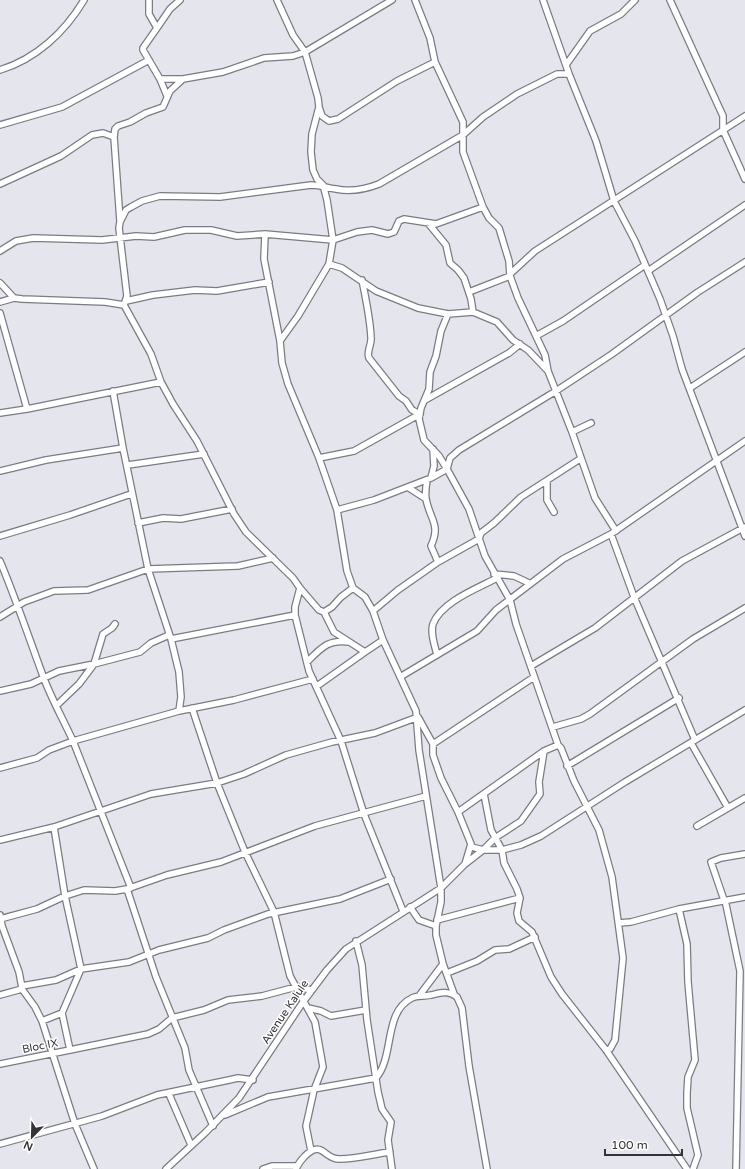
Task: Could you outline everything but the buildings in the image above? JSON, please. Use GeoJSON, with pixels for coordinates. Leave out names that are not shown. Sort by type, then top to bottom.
{"type":"FeatureCollection","features":[{"type":"Feature","properties":{"kind":"street"},"geometry":{"type":"LineString","coordinates":[[0,70],[14,66],[45,46],[59,34],[84,0]]}},
{"type":"Feature","properties":{"kind":"street"},"geometry":{"type":"LineString","coordinates":[[149,0],[149,14],[158,28]]}},
{"type":"Feature","properties":{"kind":"street"},"geometry":{"type":"LineString","coordinates":[[167,96],[160,79],[143,48],[158,28],[170,8],[180,0]]}},
{"type":"Feature","properties":{"kind":"street"},"geometry":{"type":"LineString","coordinates":[[278,0],[293,35],[304,52],[316,87],[318,107],[312,134],[311,152],[313,170],[317,179],[323,185],[333,240],[329,264],[298,316],[280,341]]}},
{"type":"Feature","properties":{"kind":"street"},"geometry":{"type":"LineString","coordinates":[[160,79],[183,79],[217,73],[264,58],[293,56],[304,52],[392,0]]}},
{"type":"Feature","properties":{"kind":"street"},"geometry":{"type":"LineString","coordinates":[[415,0],[430,38],[435,62],[463,122],[463,152],[483,208],[489,218],[499,228],[509,261],[510,275],[545,355],[548,371],[572,432],[580,459],[595,498],[613,533],[634,597],[679,698],[693,742],[728,808]]}},
{"type":"Feature","properties":{"kind":"street"},"geometry":{"type":"LineString","coordinates":[[543,0],[569,74],[596,141],[614,201],[647,268],[666,315],[690,388],[716,460],[744,528],[745,536]]}},
{"type":"Feature","properties":{"kind":"street"},"geometry":{"type":"LineString","coordinates":[[566,65],[590,31],[620,14],[635,0]]}},
{"type":"Feature","properties":{"kind":"street"},"geometry":{"type":"LineString","coordinates":[[670,0],[722,116],[723,130],[745,179]]}},
{"type":"Feature","properties":{"kind":"street"},"geometry":{"type":"LineString","coordinates":[[0,125],[62,107],[149,60]]}},
{"type":"Feature","properties":{"kind":"street"},"geometry":{"type":"LineString","coordinates":[[318,107],[322,116],[329,121],[338,119],[397,81],[435,62]]}},
{"type":"Feature","properties":{"kind":"street"},"geometry":{"type":"LineString","coordinates":[[120,222],[126,210],[142,201],[160,196],[220,197],[323,185],[336,189],[366,189],[463,135],[483,117],[517,94],[556,74],[569,74]]}},
{"type":"Feature","properties":{"kind":"street"},"geometry":{"type":"LineString","coordinates":[[183,79],[170,91],[163,107],[118,126],[115,129],[114,137],[121,238],[126,286],[125,303],[151,354],[161,382],[204,454],[232,509],[246,532],[293,578],[319,610],[324,612],[334,632],[334,641]]}},
{"type":"Feature","properties":{"kind":"street"},"geometry":{"type":"LineString","coordinates":[[469,292],[510,275],[535,252],[745,116]]}},
{"type":"Feature","properties":{"kind":"street"},"geometry":{"type":"LineString","coordinates":[[0,184],[21,176],[61,156],[98,132],[114,137]]}},
{"type":"Feature","properties":{"kind":"street"},"geometry":{"type":"LineString","coordinates":[[536,336],[563,321],[745,205]]}},
{"type":"Feature","properties":{"kind":"street"},"geometry":{"type":"LineString","coordinates":[[0,251],[16,241],[33,238],[86,241],[136,236],[154,237],[185,230],[211,230],[237,236],[265,234],[333,240],[357,232],[372,230],[388,234],[394,232],[400,221],[404,219],[421,220],[436,224],[483,208]]}},
{"type":"Feature","properties":{"kind":"street"},"geometry":{"type":"LineString","coordinates":[[428,223],[446,245],[450,263],[458,270],[469,292],[473,312]]}},
{"type":"Feature","properties":{"kind":"street"},"geometry":{"type":"LineString","coordinates":[[265,234],[263,250],[280,341],[282,363],[288,384],[319,458],[337,510],[347,571],[353,588],[365,597],[373,611],[382,640],[414,703],[418,717],[433,744],[433,755],[440,778],[458,812],[472,847],[465,864]]}},
{"type":"Feature","properties":{"kind":"street"},"geometry":{"type":"LineString","coordinates":[[337,510],[409,488],[447,469],[450,458],[459,450],[556,391],[745,262]]}},
{"type":"Feature","properties":{"kind":"street"},"geometry":{"type":"LineString","coordinates":[[329,264],[342,268],[376,291],[418,308],[448,314],[473,312],[497,322],[513,340],[528,350],[548,371]]}},
{"type":"Feature","properties":{"kind":"street"},"geometry":{"type":"LineString","coordinates":[[361,280],[368,308],[372,339],[367,354],[399,396],[406,401],[412,410],[420,414]]}},
{"type":"Feature","properties":{"kind":"street"},"geometry":{"type":"LineString","coordinates":[[0,302],[14,298],[125,303],[153,295],[195,290],[216,291],[269,282]]}},
{"type":"Feature","properties":{"kind":"street"},"geometry":{"type":"LineString","coordinates":[[0,284],[14,298]]}},
{"type":"Feature","properties":{"kind":"street"},"geometry":{"type":"LineString","coordinates":[[0,313],[27,409]]}},
{"type":"Feature","properties":{"kind":"street"},"geometry":{"type":"LineString","coordinates":[[448,314],[441,331],[436,356],[430,372],[429,389],[420,414],[424,440],[439,456],[469,509],[479,539],[496,576],[510,600],[516,624],[558,745],[561,748],[568,766],[599,830],[607,853],[619,923],[623,958],[616,1036],[613,1045],[606,1050]]}},
{"type":"Feature","properties":{"kind":"street"},"geometry":{"type":"LineString","coordinates":[[425,400],[509,353],[520,344]]}},
{"type":"Feature","properties":{"kind":"street"},"geometry":{"type":"LineString","coordinates":[[690,388],[745,352]]}},
{"type":"Feature","properties":{"kind":"street"},"geometry":{"type":"LineString","coordinates":[[0,413],[161,382]]}},
{"type":"Feature","properties":{"kind":"street"},"geometry":{"type":"LineString","coordinates":[[113,391],[123,448],[128,465],[131,494],[148,569],[170,637],[179,672],[181,697],[179,711]]}},
{"type":"Feature","properties":{"kind":"street"},"geometry":{"type":"LineString","coordinates":[[319,458],[354,451],[420,414]]}},
{"type":"Feature","properties":{"kind":"street"},"geometry":{"type":"LineString","coordinates":[[572,432],[591,423]]}},
{"type":"Feature","properties":{"kind":"street"},"geometry":{"type":"LineString","coordinates":[[400,677],[477,631],[496,610],[529,583],[563,559],[613,533],[745,441]]}},
{"type":"Feature","properties":{"kind":"street"},"geometry":{"type":"LineString","coordinates":[[0,471],[46,460],[123,448]]}},
{"type":"Feature","properties":{"kind":"street"},"geometry":{"type":"LineString","coordinates":[[433,449],[434,466],[429,479],[426,499],[436,525],[435,540],[431,546],[438,562]]}},
{"type":"Feature","properties":{"kind":"street"},"geometry":{"type":"LineString","coordinates":[[128,465],[204,454]]}},
{"type":"Feature","properties":{"kind":"street"},"geometry":{"type":"LineString","coordinates":[[439,456],[450,458]]}},
{"type":"Feature","properties":{"kind":"street"},"geometry":{"type":"LineString","coordinates":[[373,611],[398,590],[438,562],[479,539],[481,533],[498,519],[511,505],[580,459]]}},
{"type":"Feature","properties":{"kind":"street"},"geometry":{"type":"LineString","coordinates":[[547,481],[547,500],[554,512]]}},
{"type":"Feature","properties":{"kind":"street"},"geometry":{"type":"LineString","coordinates":[[409,488],[426,499]]}},
{"type":"Feature","properties":{"kind":"street"},"geometry":{"type":"LineString","coordinates":[[0,536],[70,515],[131,494]]}},
{"type":"Feature","properties":{"kind":"street"},"geometry":{"type":"LineString","coordinates":[[138,523],[163,518],[181,519],[232,509]]}},
{"type":"Feature","properties":{"kind":"street"},"geometry":{"type":"LineString","coordinates":[[531,666],[594,628],[692,554],[744,528]]}},
{"type":"Feature","properties":{"kind":"street"},"geometry":{"type":"LineString","coordinates":[[0,617],[19,605],[54,591],[88,590],[148,569],[238,566],[273,558]]}},
{"type":"Feature","properties":{"kind":"street"},"geometry":{"type":"LineString","coordinates":[[0,561],[19,605],[29,640],[44,678],[73,741],[102,812],[129,888],[148,954],[185,1048],[188,1067],[213,1126]]}},
{"type":"Feature","properties":{"kind":"street"},"geometry":{"type":"LineString","coordinates":[[437,655],[432,633],[433,625],[438,617],[465,594],[496,576],[514,576],[529,583]]}},
{"type":"Feature","properties":{"kind":"street"},"geometry":{"type":"LineString","coordinates":[[300,588],[295,607],[295,615],[307,662],[313,679],[318,686],[324,706],[341,741],[364,814],[403,911]]}},
{"type":"Feature","properties":{"kind":"street"},"geometry":{"type":"LineString","coordinates":[[324,612],[332,608],[341,597],[353,588]]}},
{"type":"Feature","properties":{"kind":"street"},"geometry":{"type":"LineString","coordinates":[[553,727],[581,719],[590,714],[662,660],[693,639],[745,608]]}},
{"type":"Feature","properties":{"kind":"street"},"geometry":{"type":"LineString","coordinates":[[0,691],[17,689],[70,668],[94,664],[140,652],[151,642],[170,637],[295,615]]}},
{"type":"Feature","properties":{"kind":"street"},"geometry":{"type":"LineString","coordinates":[[57,705],[79,684],[94,664],[103,634],[115,624]]}},
{"type":"Feature","properties":{"kind":"street"},"geometry":{"type":"LineString","coordinates":[[334,632],[365,652]]}},
{"type":"Feature","properties":{"kind":"street"},"geometry":{"type":"LineString","coordinates":[[318,686],[382,640]]}},
{"type":"Feature","properties":{"kind":"street"},"geometry":{"type":"LineString","coordinates":[[307,662],[320,649],[334,641],[350,642]]}},
{"type":"Feature","properties":{"kind":"street"},"geometry":{"type":"LineString","coordinates":[[433,744],[534,677]]}},
{"type":"Feature","properties":{"kind":"street"},"geometry":{"type":"LineString","coordinates":[[0,768],[38,758],[49,750],[73,741],[179,711],[234,700],[313,679]]}},
{"type":"Feature","properties":{"kind":"street"},"geometry":{"type":"LineString","coordinates":[[568,766],[679,698]]}},
{"type":"Feature","properties":{"kind":"street"},"geometry":{"type":"LineString","coordinates":[[192,708],[218,783],[245,852],[274,912],[290,976],[315,1022],[323,1067],[314,1090],[306,1130],[312,1151]]}},
{"type":"Feature","properties":{"kind":"street"},"geometry":{"type":"LineString","coordinates":[[472,847],[483,850],[502,850],[521,845],[541,836],[587,806],[745,710]]}},
{"type":"Feature","properties":{"kind":"street"},"geometry":{"type":"LineString","coordinates":[[0,840],[54,827],[152,794],[218,783],[244,774],[286,755],[332,742],[375,733],[418,717]]}},
{"type":"Feature","properties":{"kind":"street"},"geometry":{"type":"LineString","coordinates":[[418,717],[419,750],[441,888],[441,902],[436,926],[443,964],[454,994],[461,1002],[469,1066],[487,1169]]}},
{"type":"Feature","properties":{"kind":"street"},"geometry":{"type":"LineString","coordinates":[[458,812],[544,752],[558,745]]}},
{"type":"Feature","properties":{"kind":"street","name":"Avenue Kalule"},"geometry":{"type":"LineString","coordinates":[[166,1169],[222,1117],[253,1080],[303,1002],[337,957],[356,942],[441,888],[465,864],[483,850],[495,838],[520,821],[540,794],[539,782],[544,752]]}},
{"type":"Feature","properties":{"kind":"street"},"geometry":{"type":"LineString","coordinates":[[484,794],[490,824],[495,838],[502,850],[504,863],[520,898],[517,913],[519,921],[532,932],[535,937],[551,977],[562,994],[606,1050],[687,1169]]}},
{"type":"Feature","properties":{"kind":"street"},"geometry":{"type":"LineString","coordinates":[[94,1169],[75,1124],[42,1021],[36,1007],[22,988],[19,972],[2,926],[1,918],[37,909],[65,896],[84,890],[115,891],[129,888],[167,875],[221,862],[315,826],[342,818],[364,814],[426,796]]}},
{"type":"Feature","properties":{"kind":"street"},"geometry":{"type":"LineString","coordinates":[[697,826],[745,798]]}},
{"type":"Feature","properties":{"kind":"street"},"geometry":{"type":"LineString","coordinates":[[42,1021],[62,1013],[81,969],[65,896],[54,827]]}},
{"type":"Feature","properties":{"kind":"street"},"geometry":{"type":"LineString","coordinates":[[736,1169],[740,971],[725,900],[711,862],[721,858],[745,854]]}},
{"type":"Feature","properties":{"kind":"street"},"geometry":{"type":"LineString","coordinates":[[0,994],[56,980],[81,969],[130,962],[148,954],[208,938],[224,930],[274,912],[340,899],[391,879]]}},
{"type":"Feature","properties":{"kind":"street"},"geometry":{"type":"LineString","coordinates":[[619,923],[645,919],[679,909],[745,897]]}},
{"type":"Feature","properties":{"kind":"street"},"geometry":{"type":"LineString","coordinates":[[437,920],[520,898]]}},
{"type":"Feature","properties":{"kind":"street"},"geometry":{"type":"LineString","coordinates":[[410,907],[419,920],[436,926]]}},
{"type":"Feature","properties":{"kind":"street"},"geometry":{"type":"LineString","coordinates":[[679,909],[687,944],[688,982],[695,1060],[688,1077],[686,1093],[687,1108],[698,1155],[693,1169]]}},
{"type":"Feature","properties":{"kind":"street"},"geometry":{"type":"LineString","coordinates":[[447,973],[477,961],[492,951],[509,949],[535,937]]}},
{"type":"Feature","properties":{"kind":"street"},"geometry":{"type":"LineString","coordinates":[[356,942],[362,965],[366,1010],[382,1109],[391,1122],[388,1140],[392,1169]]}},
{"type":"Feature","properties":{"kind":"street"},"geometry":{"type":"LineString","coordinates":[[418,996],[443,964]]}},
{"type":"Feature","properties":{"kind":"street"},"geometry":{"type":"LineString","coordinates":[[70,1050],[148,1034],[159,1029],[172,1018],[204,1010],[228,1000],[258,997],[296,987],[312,990]]}},
{"type":"Feature","properties":{"kind":"street"},"geometry":{"type":"LineString","coordinates":[[376,1078],[387,1054],[391,1028],[402,1006],[409,1000],[418,996],[430,996],[440,992],[454,994]]}},
{"type":"Feature","properties":{"kind":"street"},"geometry":{"type":"LineString","coordinates":[[308,1008],[321,1010],[330,1016],[366,1010]]}},
{"type":"Feature","properties":{"kind":"street","name":"Bloc IX"},"geometry":{"type":"LineString","coordinates":[[0,1064],[52,1055],[70,1050],[62,1013]]}},
{"type":"Feature","properties":{"kind":"street"},"geometry":{"type":"LineString","coordinates":[[0,1144],[75,1124],[157,1095],[169,1094],[238,1078],[253,1080]]}},
{"type":"Feature","properties":{"kind":"street"},"geometry":{"type":"LineString","coordinates":[[222,1117],[262,1098],[376,1078]]}},
{"type":"Feature","properties":{"kind":"street"},"geometry":{"type":"LineString","coordinates":[[169,1094],[192,1145]]}},
{"type":"Feature","properties":{"kind":"street"},"geometry":{"type":"LineString","coordinates":[[263,1169],[272,1166],[297,1167],[312,1151],[324,1151],[330,1156],[340,1160],[390,1152]]}}]}
